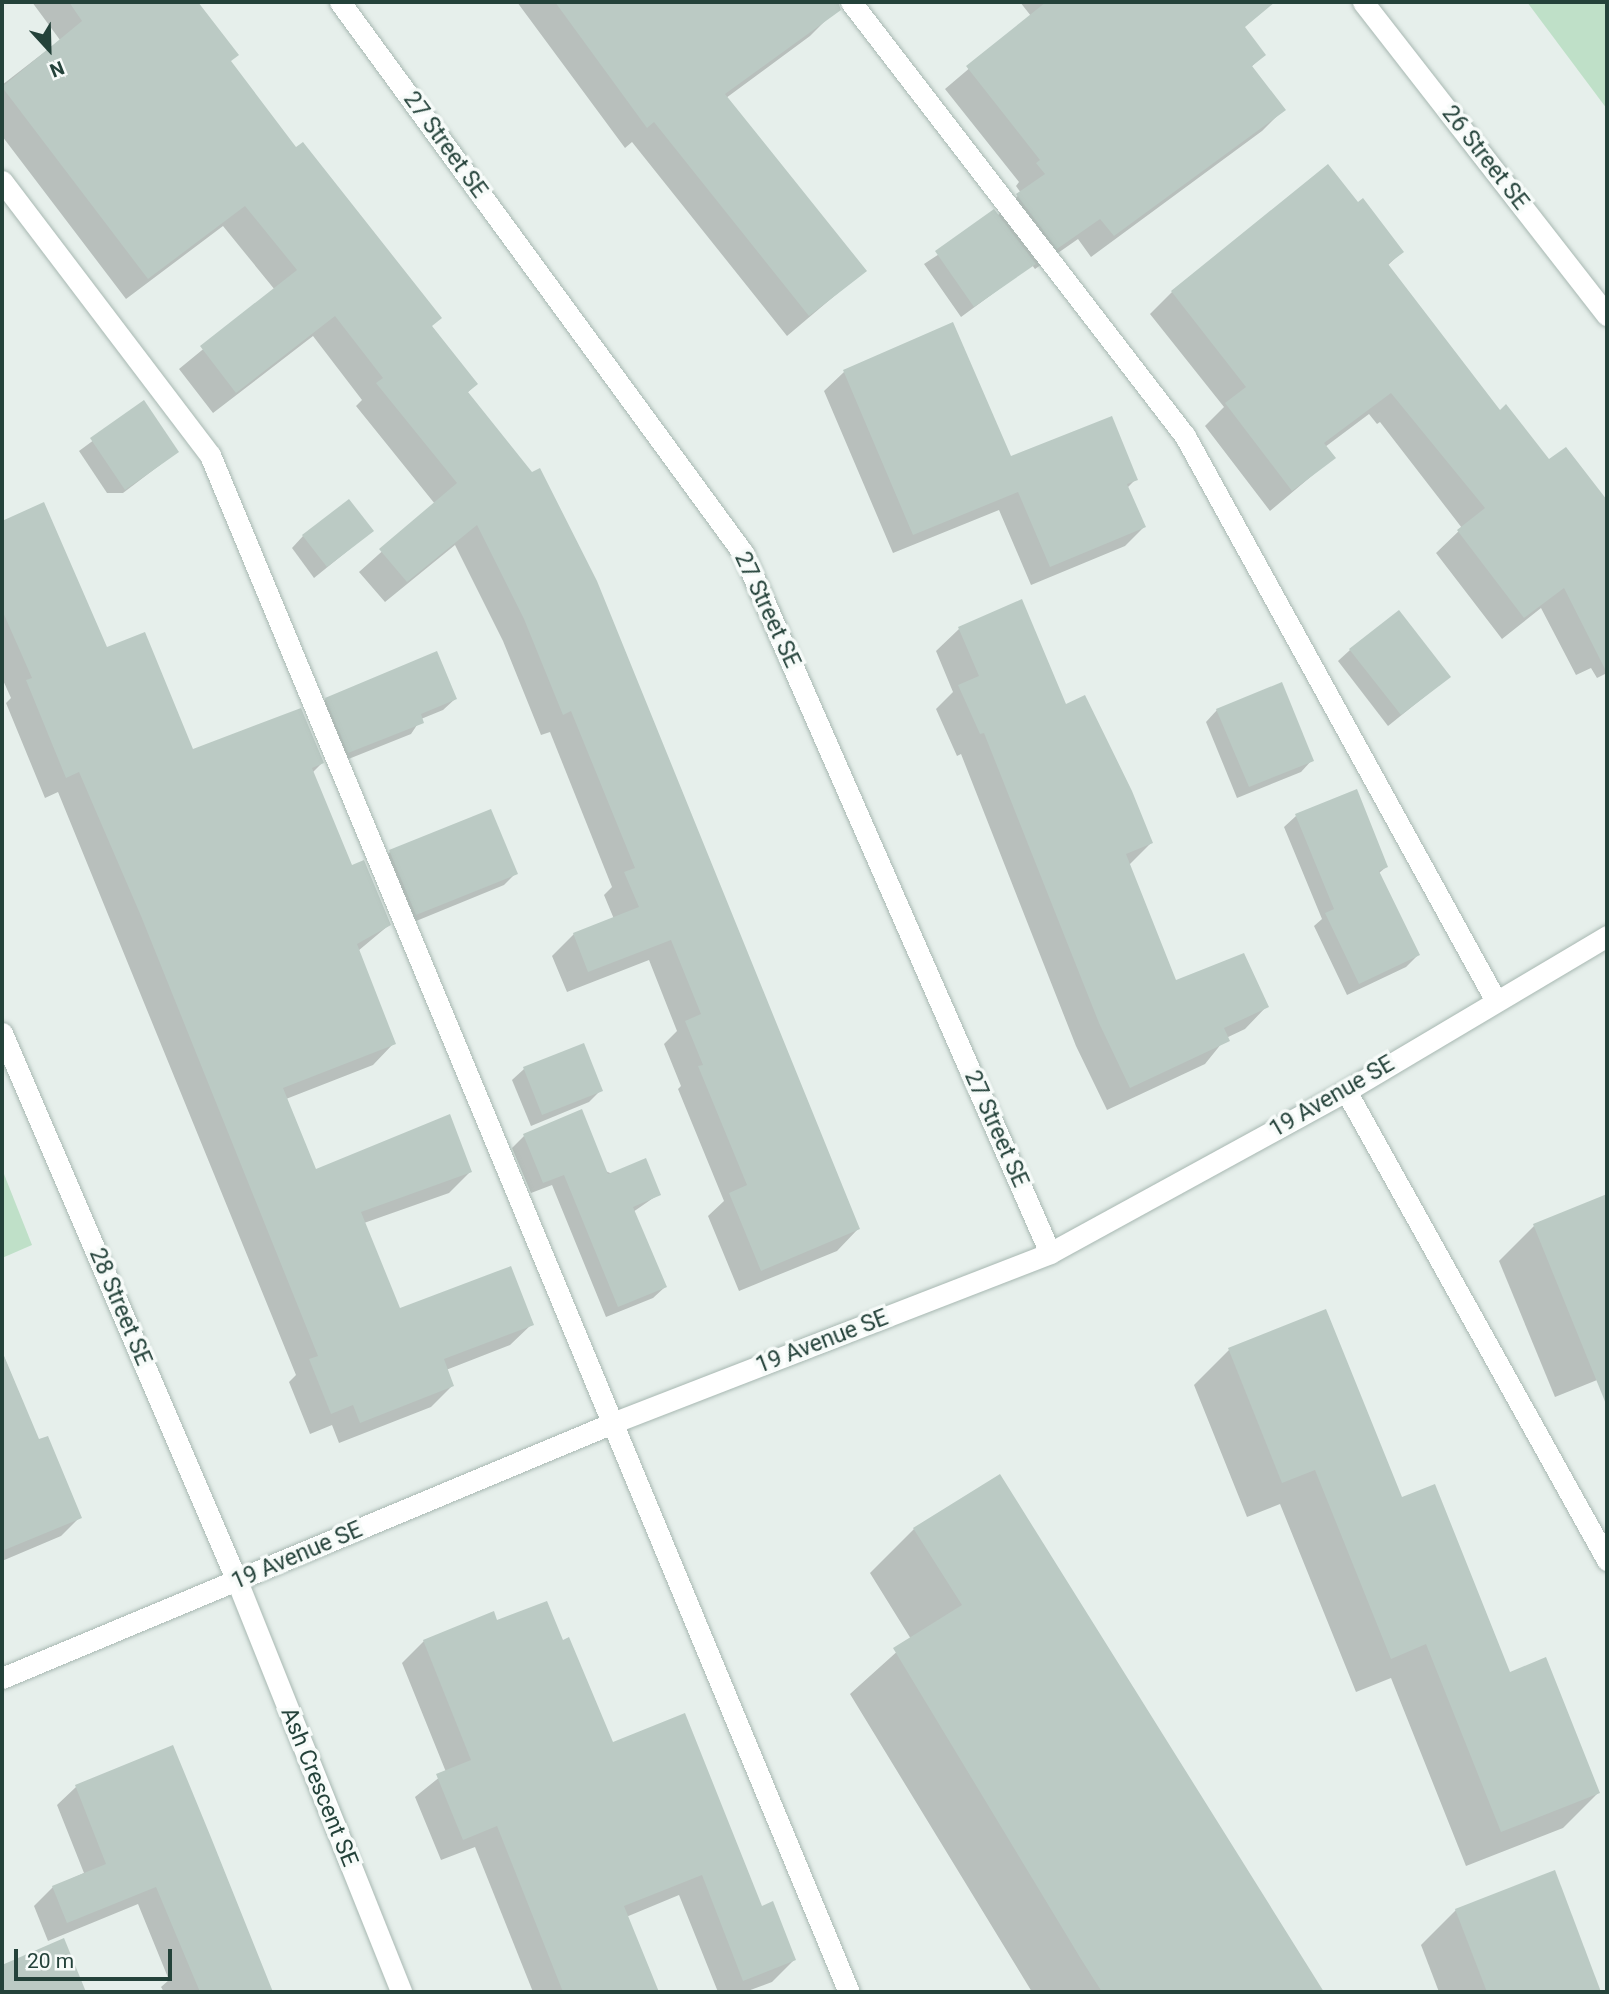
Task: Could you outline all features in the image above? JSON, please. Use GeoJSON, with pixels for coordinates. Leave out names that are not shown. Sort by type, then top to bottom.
{"type":"FeatureCollection","features":[{"type":"Feature","properties":{"kind":"street","name":"27 Street SE"},"geometry":{"type":"LineString","coordinates":[[340,2],[743,553],[1050,1253]]}},
{"type":"Feature","properties":{"kind":"street"},"geometry":{"type":"LineString","coordinates":[[851,2],[1185,436],[1496,1001]]}},
{"type":"Feature","properties":{"kind":"street","name":"26 Street SE"},"geometry":{"type":"LineString","coordinates":[[1363,2],[1607,315]]}},
{"type":"Feature","properties":{"kind":"street"},"geometry":{"type":"LineString","coordinates":[[2,181],[210,455],[615,1422],[849,1992]]}},
{"type":"Feature","properties":{"kind":"street","name":"19 Avenue SE"},"geometry":{"type":"LineString","coordinates":[[2,1678],[615,1422],[1050,1253],[1346,1091],[1607,936]]}},
{"type":"Feature","properties":{"kind":"street","name":"28 Street SE"},"geometry":{"type":"LineString","coordinates":[[2,1033],[237,1581]]}},
{"type":"Feature","properties":{"kind":"street"},"geometry":{"type":"LineString","coordinates":[[1346,1091],[1607,1560]]}},
{"type":"Feature","properties":{"kind":"street","name":"Ash Crescent SE"},"geometry":{"type":"LineString","coordinates":[[237,1581],[401,1992]]}},
{"type":"Feature","properties":{"kind":"green space"},"geometry":{"type":"Polygon","coordinates":[[[1527,2],[1607,2],[1607,109],[1527,2]]]}},
{"type":"Feature","properties":{"kind":"green space"},"geometry":{"type":"Polygon","coordinates":[[[2,1169],[32,1245],[2,1258],[2,1169]]]}},
{"type":"Feature","properties":{"kind":"building"},"geometry":{"type":"Polygon","coordinates":[[[69,2],[198,2],[239,55],[231,61],[296,147],[303,142],[442,318],[432,326],[478,384],[468,392],[532,472],[540,468],[597,581],[860,1229],[761,1271],[729,1193],[747,1185],[698,1066],[703,1065],[685,1021],[701,1014],[671,940],[588,972],[573,933],[639,907],[624,872],[635,868],[571,711],[563,715],[524,619],[477,525],[407,582],[379,549],[457,483],[376,383],[383,378],[335,316],[236,393],[200,346],[297,270],[245,206],[148,279],[2,87],[82,21],[69,2]]]}},
{"type":"Feature","properties":{"kind":"building"},"geometry":{"type":"Polygon","coordinates":[[[555,2],[838,2],[841,10],[725,94],[867,271],[809,316],[654,122],[647,128],[555,2]]]}},
{"type":"Feature","properties":{"kind":"building"},"geometry":{"type":"Polygon","coordinates":[[[1046,2],[1275,2],[1245,27],[1266,55],[1252,66],[1286,110],[1114,236],[1100,219],[1057,249],[1016,194],[1045,174],[1036,163],[1040,160],[966,66],[1046,2]]]}},
{"type":"Feature","properties":{"kind":"building"},"geometry":{"type":"Polygon","coordinates":[[[1328,164],[1358,202],[1363,198],[1404,252],[1388,264],[1500,410],[1506,404],[1549,459],[1566,447],[1607,500],[1607,673],[1564,588],[1524,618],[1457,530],[1485,508],[1391,393],[1324,443],[1336,458],[1292,491],[1225,403],[1246,387],[1171,291],[1328,164]]]}},
{"type":"Feature","properties":{"kind":"building"},"geometry":{"type":"Polygon","coordinates":[[[994,209],[1036,264],[974,307],[935,251],[994,209]]]}},
{"type":"Feature","properties":{"kind":"building"},"geometry":{"type":"Polygon","coordinates":[[[953,322],[1011,456],[1112,416],[1138,480],[1127,484],[1146,527],[1050,567],[1018,492],[913,535],[843,370],[953,322]]]}},
{"type":"Feature","properties":{"kind":"building"},"geometry":{"type":"Polygon","coordinates":[[[144,400],[179,452],[125,490],[90,438],[144,400]]]}},
{"type":"Feature","properties":{"kind":"building"},"geometry":{"type":"Polygon","coordinates":[[[349,499],[374,531],[327,567],[302,535],[349,499]]]}},
{"type":"Feature","properties":{"kind":"building"},"geometry":{"type":"Polygon","coordinates":[[[44,502],[107,647],[145,632],[193,749],[301,708],[324,763],[312,768],[352,865],[364,860],[391,925],[357,944],[396,1044],[283,1088],[316,1169],[450,1114],[472,1172],[361,1212],[400,1308],[511,1266],[534,1325],[444,1359],[454,1386],[360,1423],[353,1405],[331,1414],[309,1359],[318,1356],[141,916],[79,772],[66,778],[26,680],[32,678],[2,610],[2,521],[44,502]]]}},
{"type":"Feature","properties":{"kind":"building"},"geometry":{"type":"Polygon","coordinates":[[[1022,599],[1066,704],[1085,695],[1132,791],[1153,843],[1126,854],[1176,980],[1244,953],[1269,1007],[1224,1028],[1230,1041],[1130,1088],[1099,1023],[984,733],[980,734],[958,685],[979,676],[958,627],[1022,599]]]}},
{"type":"Feature","properties":{"kind":"building"},"geometry":{"type":"Polygon","coordinates":[[[1399,610],[1451,677],[1401,715],[1349,649],[1399,610]]]}},
{"type":"Feature","properties":{"kind":"building"},"geometry":{"type":"Polygon","coordinates":[[[437,651],[457,699],[421,714],[424,723],[348,753],[325,698],[437,651]]]}},
{"type":"Feature","properties":{"kind":"building"},"geometry":{"type":"Polygon","coordinates":[[[1282,682],[1314,761],[1249,787],[1216,709],[1282,682]]]}},
{"type":"Feature","properties":{"kind":"building"},"geometry":{"type":"Polygon","coordinates":[[[1357,789],[1388,867],[1379,871],[1420,955],[1359,984],[1325,913],[1334,909],[1295,814],[1357,789]]]}},
{"type":"Feature","properties":{"kind":"building"},"geometry":{"type":"Polygon","coordinates":[[[491,809],[518,874],[416,915],[389,850],[491,809]]]}},
{"type":"Feature","properties":{"kind":"building"},"geometry":{"type":"Polygon","coordinates":[[[584,1043],[603,1091],[542,1115],[523,1067],[584,1043]]]}},
{"type":"Feature","properties":{"kind":"building"},"geometry":{"type":"Polygon","coordinates":[[[582,1109],[608,1174],[646,1158],[661,1195],[633,1207],[667,1287],[618,1307],[564,1175],[543,1183],[523,1134],[582,1109]]]}},
{"type":"Feature","properties":{"kind":"building"},"geometry":{"type":"Polygon","coordinates":[[[1607,1194],[1607,1403],[1606,1404],[1533,1224],[1607,1194]]]}},
{"type":"Feature","properties":{"kind":"building"},"geometry":{"type":"Polygon","coordinates":[[[1326,1309],[1402,1497],[1435,1484],[1510,1672],[1546,1657],[1600,1793],[1501,1832],[1426,1644],[1391,1659],[1315,1470],[1282,1483],[1228,1348],[1326,1309]]]}},
{"type":"Feature","properties":{"kind":"building"},"geometry":{"type":"Polygon","coordinates":[[[2,1351],[39,1439],[48,1436],[82,1518],[2,1551],[2,1351]]]}},
{"type":"Feature","properties":{"kind":"building"},"geometry":{"type":"Polygon","coordinates":[[[1000,1474],[1324,1992],[1102,1992],[1081,1959],[893,1648],[962,1605],[913,1528],[1000,1474]]]}},
{"type":"Feature","properties":{"kind":"building"},"geometry":{"type":"Polygon","coordinates":[[[547,1601],[563,1640],[569,1637],[613,1742],[685,1713],[762,1906],[773,1901],[796,1960],[743,1981],[702,1875],[624,1906],[659,1992],[563,1992],[497,1826],[463,1840],[436,1774],[471,1760],[423,1640],[494,1611],[497,1620],[547,1601]]]}},
{"type":"Feature","properties":{"kind":"building"},"geometry":{"type":"Polygon","coordinates":[[[173,1745],[273,1992],[200,1992],[156,1887],[67,1923],[52,1886],[106,1864],[75,1785],[173,1745]]]}},
{"type":"Feature","properties":{"kind":"building"},"geometry":{"type":"Polygon","coordinates":[[[1555,1870],[1601,1992],[1487,1992],[1455,1909],[1555,1870]]]}},
{"type":"Feature","properties":{"kind":"building"},"geometry":{"type":"Polygon","coordinates":[[[64,1938],[86,1992],[2,1992],[2,1965],[64,1938]]]}}]}
